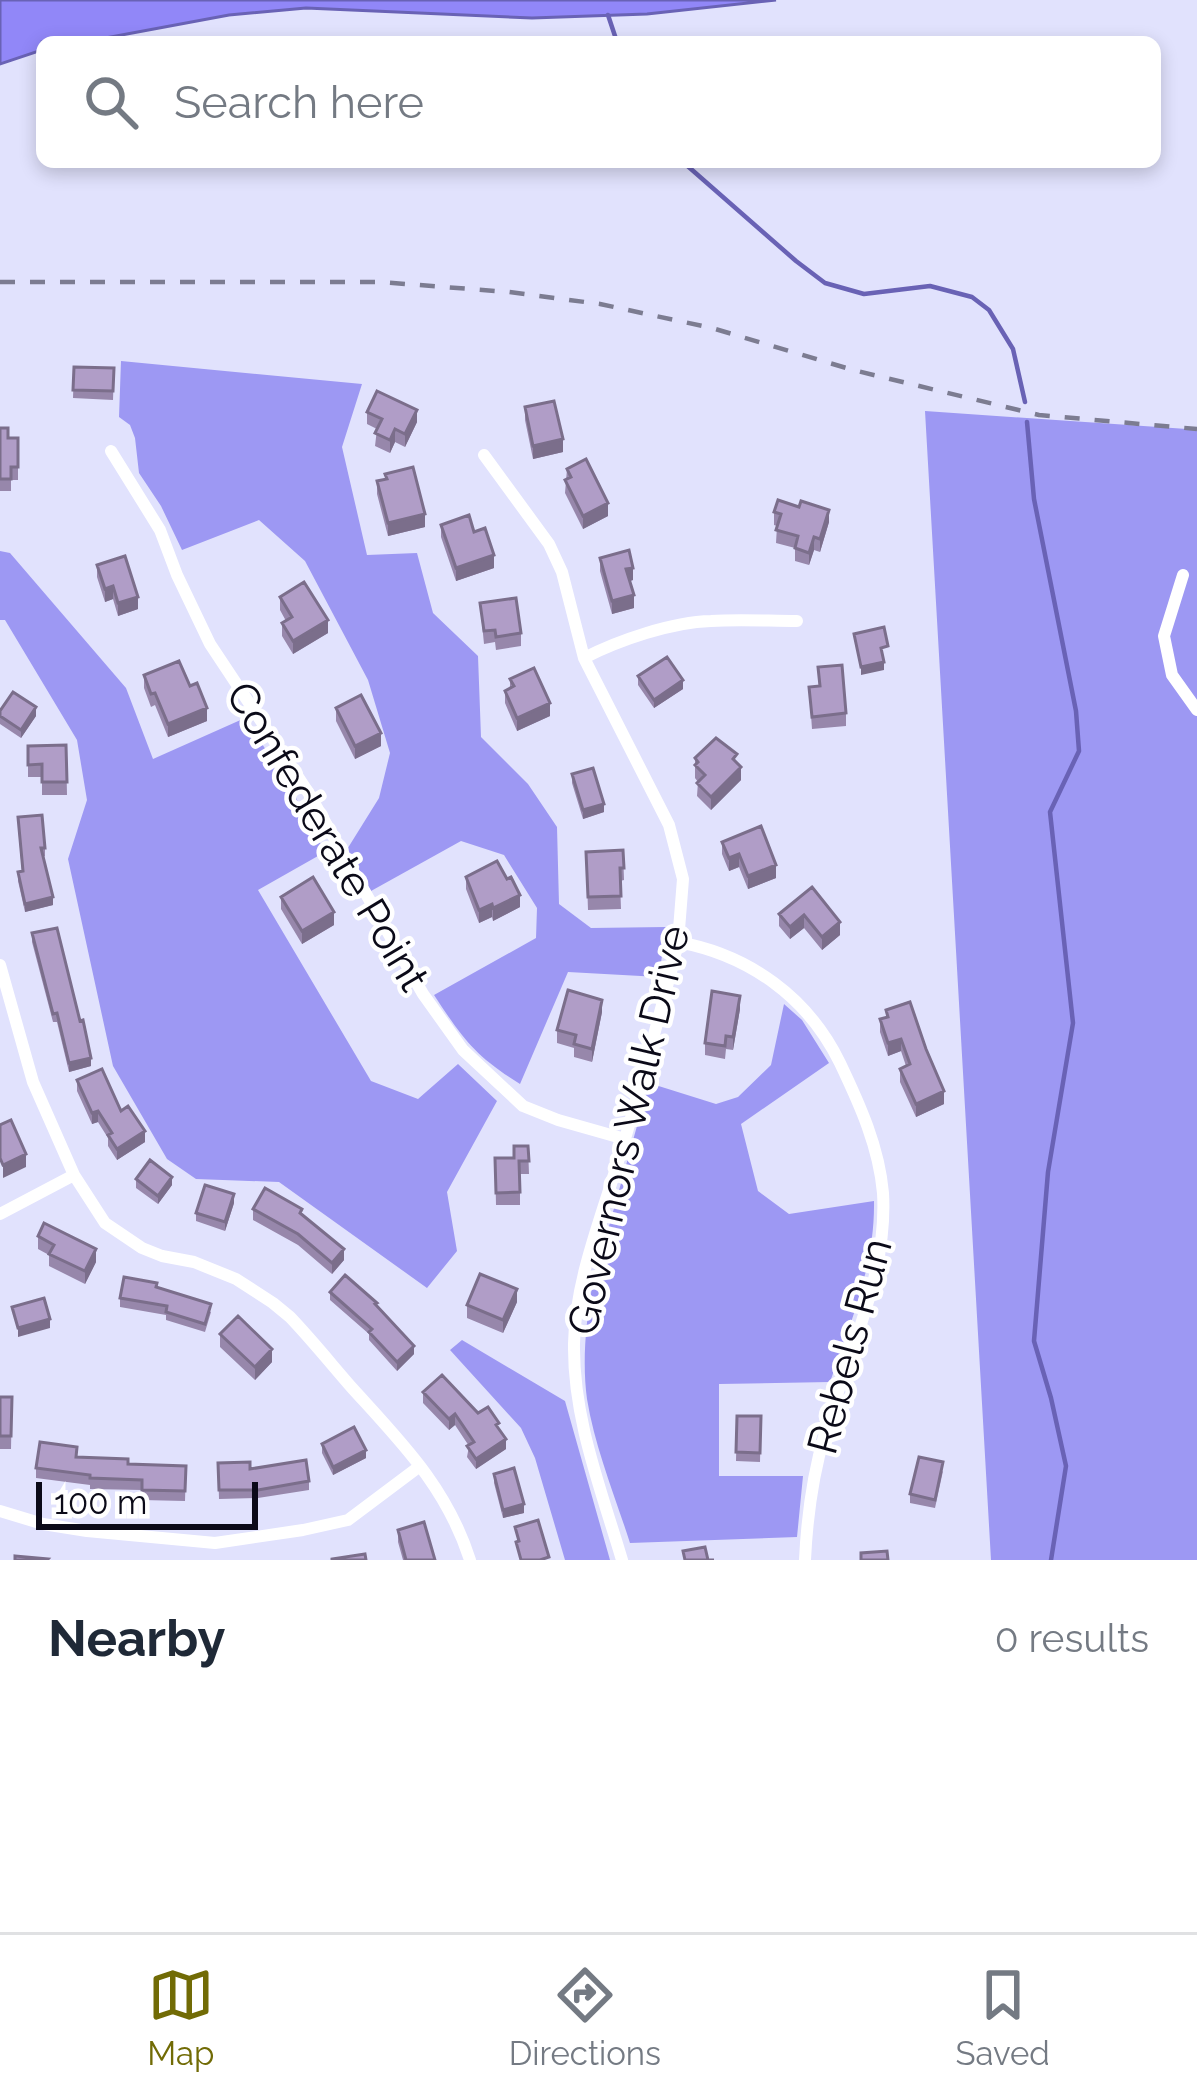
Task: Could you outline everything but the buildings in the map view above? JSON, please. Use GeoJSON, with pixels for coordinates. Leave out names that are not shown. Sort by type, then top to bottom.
{"type":"FeatureCollection","features":[{"type":"Feature","properties":{"kind":"street","name":"Confederate Point"},"geometry":{"type":"LineString","coordinates":[[111,451],[160,530],[210,644],[308,792],[423,994],[463,1049],[523,1106],[626,1139]]}},
{"type":"Feature","properties":{"kind":"street","name":"Governors Walk Drive"},"geometry":{"type":"LineString","coordinates":[[484,455],[549,544],[562,572],[584,658],[668,825],[682,879],[677,942],[626,1139],[586,1267],[574,1341],[586,1441],[622,1560]]}},
{"type":"Feature","properties":{"kind":"street"},"geometry":{"type":"LineString","coordinates":[[1183,575],[1164,636],[1172,675],[1197,710]]}},
{"type":"Feature","properties":{"kind":"street"},"geometry":{"type":"LineString","coordinates":[[584,658],[651,633],[706,620],[797,621]]}},
{"type":"Feature","properties":{"kind":"street","name":"Rebels Run"},"geometry":{"type":"LineString","coordinates":[[677,942],[751,966],[787,992],[814,1020],[850,1084],[879,1167],[884,1218],[880,1250],[819,1457],[805,1560]]}},
{"type":"Feature","properties":{"kind":"street"},"geometry":{"type":"LineString","coordinates":[[0,965],[34,1082],[74,1174],[105,1223],[162,1256],[215,1270],[273,1303],[305,1333],[436,1486],[459,1526],[470,1560]]}},
{"type":"Feature","properties":{"kind":"street"},"geometry":{"type":"LineString","coordinates":[[0,1214],[74,1174]]}},
{"type":"Feature","properties":{"kind":"street"},"geometry":{"type":"LineString","coordinates":[[0,1511],[87,1531],[215,1543],[348,1520],[420,1466]]}},
{"type":"Feature","properties":{"kind":"shaded area"},"geometry":{"type":"Polygon","coordinates":[[[0,0],[776,0],[647,14],[532,18],[306,8],[229,15],[116,36],[36,36],[36,52],[0,64],[0,0]]]}},
{"type":"Feature","properties":{"kind":"shaded area"},"geometry":{"type":"Polygon","coordinates":[[[121,361],[362,384],[342,447],[367,555],[417,553],[433,613],[478,656],[481,737],[528,784],[557,827],[559,904],[591,928],[666,927],[659,977],[568,972],[520,1084],[471,1045],[434,995],[536,938],[537,908],[504,855],[461,841],[371,891],[346,851],[379,798],[390,753],[368,680],[305,561],[259,520],[182,550],[139,473],[130,425],[119,417],[121,361]]]}},
{"type":"Feature","properties":{"kind":"shaded area"},"geometry":{"type":"Polygon","coordinates":[[[925,411],[1197,427],[1197,1560],[991,1560],[925,411]]]}},
{"type":"Feature","properties":{"kind":"shaded area"},"geometry":{"type":"Polygon","coordinates":[[[0,551],[10,553],[126,688],[153,759],[245,718],[325,852],[258,890],[371,1081],[418,1099],[458,1064],[497,1101],[447,1192],[457,1251],[427,1288],[279,1182],[196,1179],[167,1159],[113,1066],[68,859],[87,800],[77,740],[5,620],[0,620],[0,551]]]}},
{"type":"Feature","properties":{"kind":"shaded area"},"geometry":{"type":"Polygon","coordinates":[[[784,1004],[802,1020],[829,1063],[741,1124],[758,1191],[789,1214],[874,1201],[866,1271],[830,1382],[719,1384],[719,1476],[803,1476],[797,1537],[630,1543],[591,1417],[585,1343],[592,1287],[649,1083],[716,1104],[738,1097],[771,1065],[784,1004]]]}},
{"type":"Feature","properties":{"kind":"shaded area"},"geometry":{"type":"Polygon","coordinates":[[[462,1340],[565,1401],[610,1560],[565,1560],[535,1458],[521,1428],[450,1350],[462,1340]]]}},
{"type":"Feature","properties":{"kind":"waterway"},"geometry":{"type":"LineString","coordinates":[[608,15],[615,36]]}},
{"type":"Feature","properties":{"kind":"waterway"},"geometry":{"type":"LineString","coordinates":[[690,168],[825,283],[864,294],[930,286],[972,297],[989,310],[1013,349],[1025,402]]}},
{"type":"Feature","properties":{"kind":"waterway"},"geometry":{"type":"LineString","coordinates":[[1027,422],[1034,499],[1076,711],[1079,751],[1050,812],[1073,1023],[1048,1172],[1034,1341],[1066,1466],[1051,1560]]}},
{"type":"Feature","properties":{"kind":"railway"},"geometry":{"type":"LineString","coordinates":[[0,282],[380,282],[509,292],[600,304],[712,328],[853,370],[1039,415],[1197,429]]}}]}
